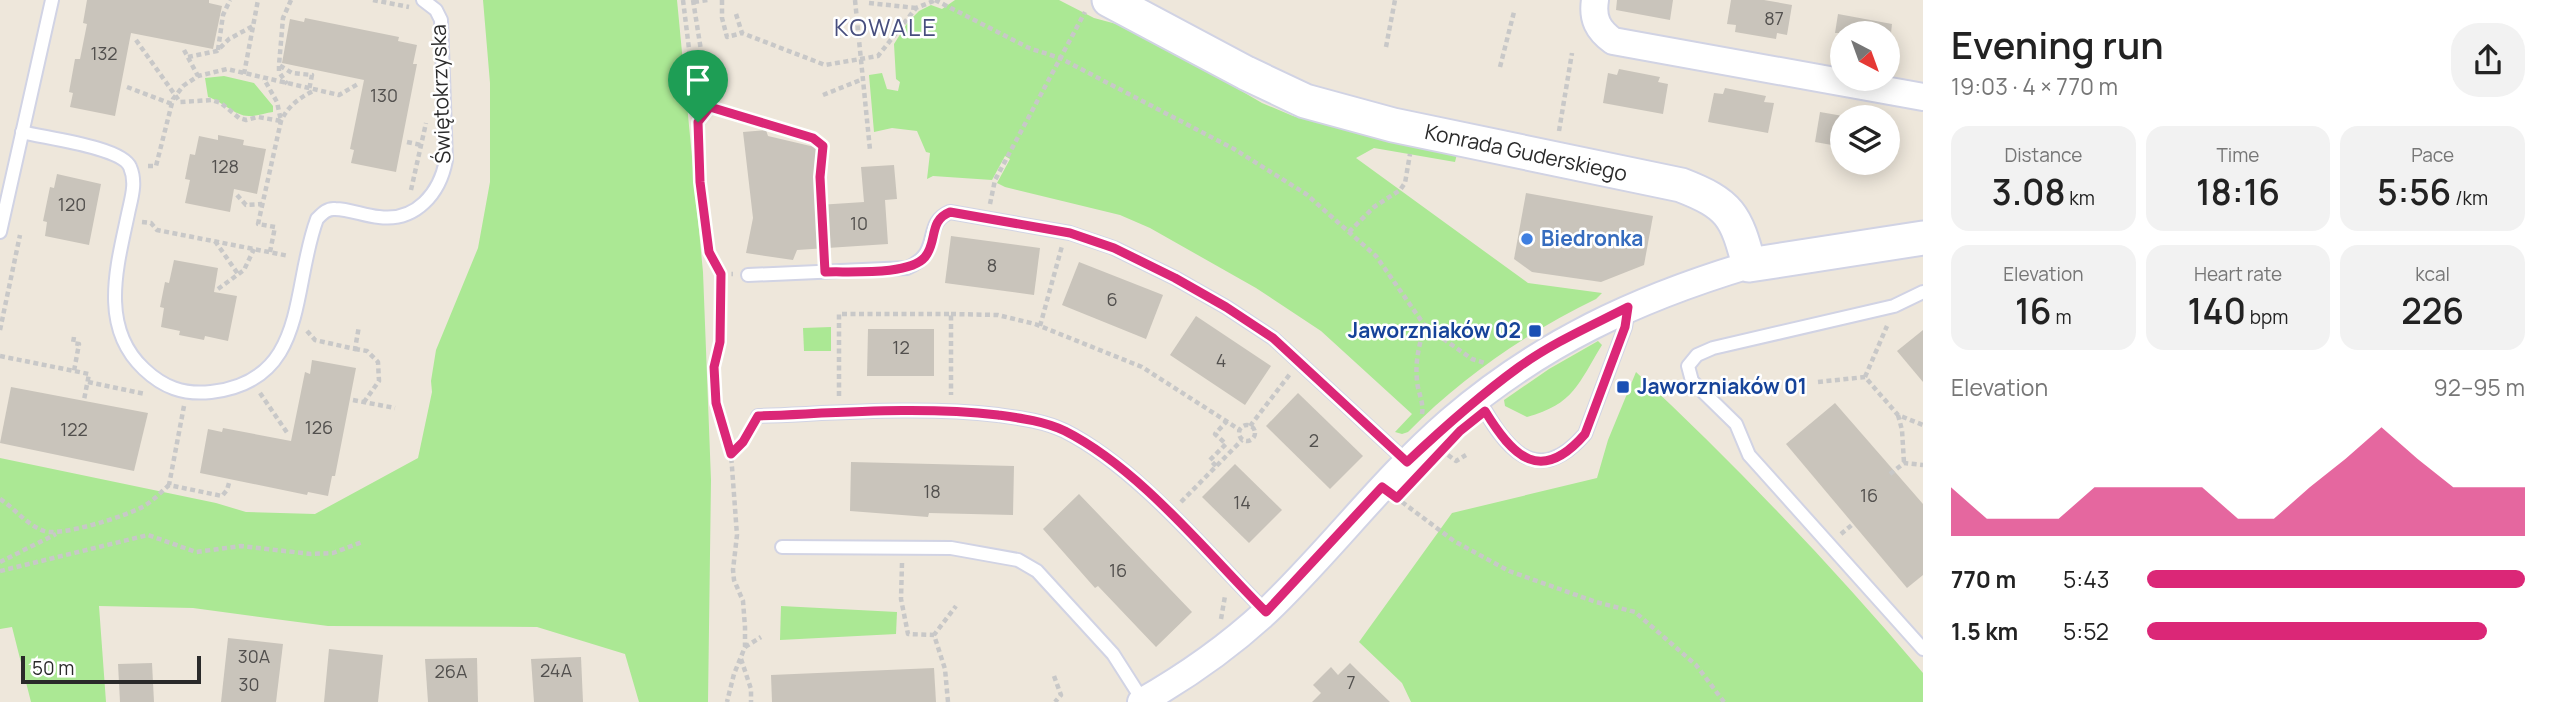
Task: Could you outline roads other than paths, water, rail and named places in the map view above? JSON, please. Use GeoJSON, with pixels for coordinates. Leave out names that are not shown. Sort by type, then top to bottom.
{"type":"FeatureCollection","features":[{"type":"Feature","properties":{"kind":"street"},"geometry":{"type":"LineString","coordinates":[[1595,0],[1595,19],[1602,32],[1613,41],[1923,97]]}},
{"type":"Feature","properties":{"kind":"street","name":"Konrada Guderskiego"},"geometry":{"type":"LineString","coordinates":[[1097,5],[1305,101],[1393,125],[1681,185],[1701,193],[1729,212],[1738,226],[1749,265]]}},
{"type":"Feature","properties":{"kind":"street"},"geometry":{"type":"LineString","coordinates":[[1142,701],[1203,663],[1266,612],[1407,462],[1478,398],[1542,353],[1628,307],[1681,286],[1749,265],[1923,238]]}},
{"type":"Feature","properties":{"kind":"lane"},"geometry":{"type":"LineString","coordinates":[[0,232],[52,0]]}},
{"type":"Feature","properties":{"kind":"lane","name":"Świętokrzyska"},"geometry":{"type":"LineString","coordinates":[[22,132],[114,153],[130,165],[134,186],[114,285],[118,326],[137,363],[161,383],[186,393],[225,391],[243,386],[260,375],[274,360],[292,329],[317,219],[325,211],[334,208],[381,218],[402,215],[426,203],[443,177],[446,160],[441,20],[436,10],[418,4]]}},
{"type":"Feature","properties":{"kind":"lane"},"geometry":{"type":"LineString","coordinates":[[748,275],[899,269],[915,264],[927,254],[934,227],[939,219],[950,212],[1066,232],[1114,248],[1185,284],[1273,338],[1407,462]]}},
{"type":"Feature","properties":{"kind":"lane"},"geometry":{"type":"LineString","coordinates":[[1923,292],[1894,306],[1713,348],[1697,355],[1688,366],[1692,381],[1736,424],[1749,455],[1923,649]]}},
{"type":"Feature","properties":{"kind":"lane"},"geometry":{"type":"LineString","coordinates":[[1478,398],[1501,439],[1518,455],[1539,461],[1557,458],[1574,447],[1585,434],[1621,340],[1628,307]]}},
{"type":"Feature","properties":{"kind":"lane"},"geometry":{"type":"LineString","coordinates":[[758,416],[951,410],[1028,419],[1063,430],[1107,456],[1147,491],[1266,612]]}},
{"type":"Feature","properties":{"kind":"lane"},"geometry":{"type":"LineString","coordinates":[[782,547],[981,551],[1018,560],[1037,571],[1113,654],[1142,701]]}},
{"type":"Feature","properties":{"kind":"place","name":"Biedronka"},"geometry":{"type":"Point","coordinates":[1527,239]}},
{"type":"Feature","properties":{"kind":"place","name":"Jaworzniaków 02"},"geometry":{"type":"Point","coordinates":[1535,331]}},
{"type":"Feature","properties":{"kind":"place","name":"Jaworzniaków 01"},"geometry":{"type":"Point","coordinates":[1623,387]}},
{"type":"Feature","properties":{"kind":"district","name":"KOWALE"},"geometry":{"type":"Point","coordinates":[886,28]}}]}
